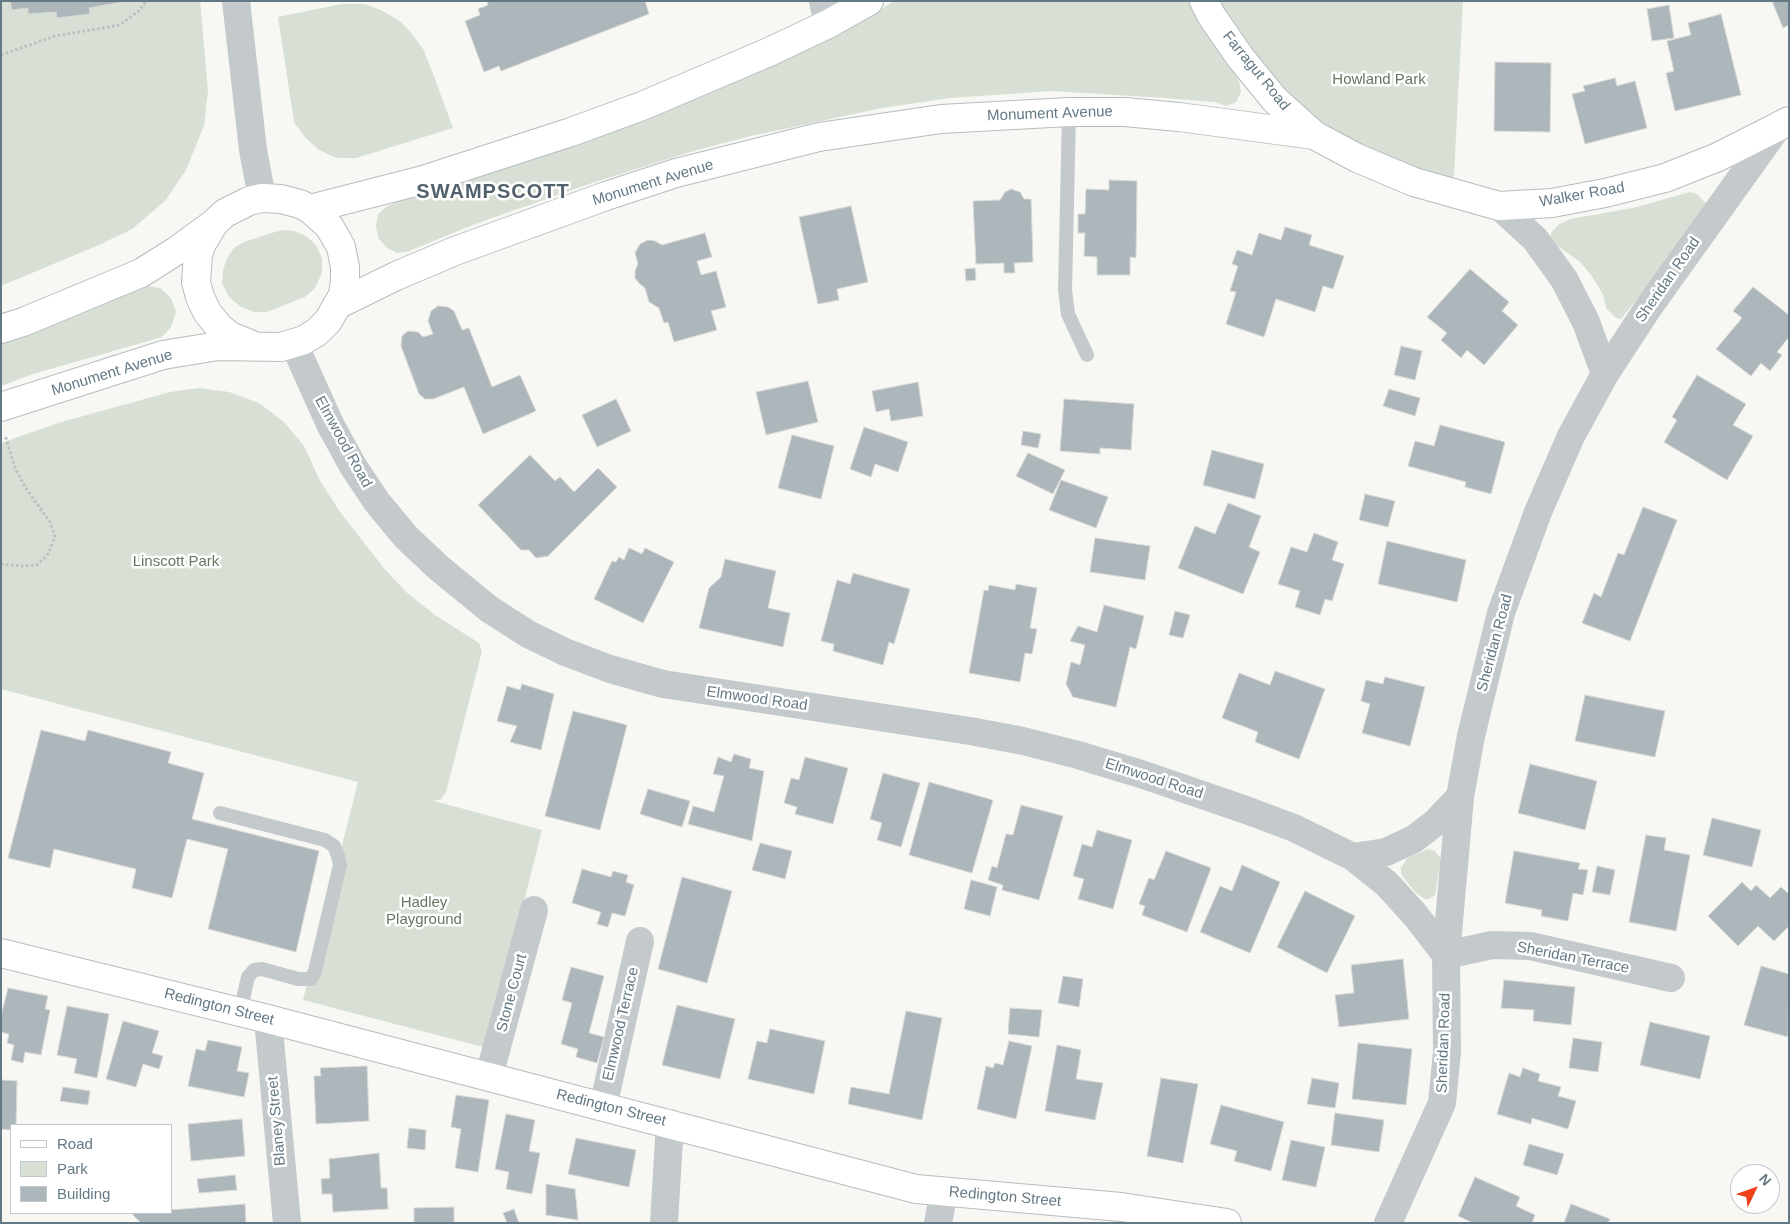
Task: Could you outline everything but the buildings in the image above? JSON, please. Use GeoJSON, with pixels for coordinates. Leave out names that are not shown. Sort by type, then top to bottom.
{"type":"FeatureCollection","features":[{"type":"Feature","properties":{"kind":"street"},"geometry":{"type":"LineString","coordinates":[[236,1],[252,142],[262,198]]}},
{"type":"Feature","properties":{"kind":"street"},"geometry":{"type":"LineString","coordinates":[[310,209],[423,180],[571,132],[642,106],[705,80],[826,12],[869,1]]}},
{"type":"Feature","properties":{"kind":"street","name":"Farragut Road"},"geometry":{"type":"LineString","coordinates":[[1204,1],[1211,15],[1240,58],[1275,100],[1314,136]]}},
{"type":"Feature","properties":{"kind":"street","name":"Monument Avenue"},"geometry":{"type":"LineString","coordinates":[[2,417],[163,355],[218,346],[275,347],[294,344],[317,332],[328,321],[339,304],[396,276],[455,252],[555,214],[676,173],[819,137],[941,119],[1069,112],[1125,112],[1179,116],[1314,136]]}},
{"type":"Feature","properties":{"kind":"street","name":"Walker Road"},"geometry":{"type":"LineString","coordinates":[[1314,136],[1357,158],[1414,182],[1499,206],[1552,203],[1606,193],[1665,178],[1718,156],[1784,123]]}},
{"type":"Feature","properties":{"kind":"street","name":"Sheridan Road"},"geometry":{"type":"LineString","coordinates":[[1388,1223],[1442,1103],[1446,1052],[1446,955],[1460,797],[1471,736],[1501,613],[1538,512],[1571,436],[1605,374],[1648,308],[1784,123]]}},
{"type":"Feature","properties":{"kind":"street"},"geometry":{"type":"LineString","coordinates":[[1,329],[24,322],[141,273],[214,224],[225,213],[248,201],[262,198],[281,199],[300,204],[310,209],[329,226],[341,247],[345,266],[343,295],[339,304]]}},
{"type":"Feature","properties":{"kind":"street"},"geometry":{"type":"LineString","coordinates":[[1499,206],[1534,239],[1564,279],[1586,322],[1605,374]]}},
{"type":"Feature","properties":{"kind":"street"},"geometry":{"type":"LineString","coordinates":[[214,224],[201,245],[198,255],[196,282],[200,297],[207,312],[219,327],[230,336],[254,346]]}},
{"type":"Feature","properties":{"kind":"street","name":"Elmwood Road"},"geometry":{"type":"LineString","coordinates":[[294,344],[330,424],[353,466],[377,502],[406,537],[439,568],[489,609],[536,638],[610,670],[663,684],[1023,741],[1141,774],[1246,810],[1294,828],[1353,857],[1387,884],[1416,916],[1446,955]]}},
{"type":"Feature","properties":{"kind":"street"},"geometry":{"type":"LineString","coordinates":[[1353,857],[1386,852],[1414,839],[1436,822],[1460,797]]}},
{"type":"Feature","properties":{"kind":"street","name":"Stone Court"},"geometry":{"type":"LineString","coordinates":[[489,1076],[534,910]]}},
{"type":"Feature","properties":{"kind":"street","name":"Elmwood Terrace"},"geometry":{"type":"LineString","coordinates":[[603,1107],[640,941]]}},
{"type":"Feature","properties":{"kind":"street","name":"Sheridan Terrace"},"geometry":{"type":"LineString","coordinates":[[1446,955],[1492,945],[1530,946],[1672,978]]}},
{"type":"Feature","properties":{"kind":"street","name":"Redington Street"},"geometry":{"type":"LineString","coordinates":[[1,953],[489,1076],[916,1189],[1121,1207],[1227,1223]]}},
{"type":"Feature","properties":{"kind":"street","name":"Blaney Street"},"geometry":{"type":"LineString","coordinates":[[268,1019],[287,1223]]}},
{"type":"Feature","properties":{"kind":"street"},"geometry":{"type":"LineString","coordinates":[[664,1223],[670,1123]]}},
{"type":"Feature","properties":{"kind":"street"},"geometry":{"type":"LineString","coordinates":[[938,1223],[944,1191]]}},
{"type":"Feature","properties":{"kind":"lane"},"geometry":{"type":"LineString","coordinates":[[1069,112],[1065,290],[1068,314],[1087,355]]}},
{"type":"Feature","properties":{"kind":"lane"},"geometry":{"type":"LineString","coordinates":[[220,813],[325,840],[334,846],[340,865],[315,971],[311,980],[298,980],[262,969],[254,970],[248,977],[240,1012]]}},
{"type":"Feature","properties":{"kind":"path"},"geometry":{"type":"LineString","coordinates":[[1,55],[55,36],[120,25],[140,10],[146,1]]}},
{"type":"Feature","properties":{"kind":"path"},"geometry":{"type":"LineString","coordinates":[[1,564],[37,565],[48,554],[55,537],[50,522],[15,468],[2,417]]}},
{"type":"Feature","properties":{"kind":"green space"},"geometry":{"type":"Polygon","coordinates":[[[1,1],[200,1],[208,91],[204,126],[186,170],[165,201],[132,229],[1,286],[1,1]]]}},
{"type":"Feature","properties":{"kind":"green space"},"geometry":{"type":"Polygon","coordinates":[[[894,1],[1188,1],[1229,63],[1239,81],[1241,92],[1236,102],[1226,106],[1215,102],[1051,91],[950,98],[882,108],[751,136],[697,150],[592,183],[475,224],[409,251],[397,253],[387,248],[379,239],[376,227],[378,214],[386,207],[400,200],[426,194],[659,111],[760,70],[860,23],[894,1]]]}},
{"type":"Feature","properties":{"kind":"green space","name":"Howland Park"},"geometry":{"type":"Polygon","coordinates":[[[1204,1],[1463,1],[1453,194],[1314,135],[1204,1]]]}},
{"type":"Feature","properties":{"kind":"green space"},"geometry":{"type":"Polygon","coordinates":[[[342,4],[365,4],[381,10],[401,22],[412,34],[423,49],[453,128],[356,158],[337,158],[319,150],[305,137],[294,122],[278,17],[342,4]]]}},
{"type":"Feature","properties":{"kind":"green space"},"geometry":{"type":"Polygon","coordinates":[[[1690,192],[1697,194],[1706,203],[1703,211],[1687,236],[1621,319],[1616,318],[1606,308],[1603,294],[1591,275],[1580,262],[1555,244],[1551,233],[1558,225],[1570,219],[1633,208],[1690,192]]]}},
{"type":"Feature","properties":{"kind":"green space"},"geometry":{"type":"Polygon","coordinates":[[[281,230],[294,231],[306,236],[316,245],[322,258],[322,273],[315,288],[305,297],[267,312],[254,312],[241,307],[229,297],[222,283],[223,270],[227,258],[234,248],[244,242],[281,230]]]}},
{"type":"Feature","properties":{"kind":"green space"},"geometry":{"type":"Polygon","coordinates":[[[147,286],[160,288],[171,298],[176,312],[171,327],[162,337],[33,374],[1,386],[1,343],[61,321],[131,289],[147,286]]]}},
{"type":"Feature","properties":{"kind":"green space","name":"Linscott Park"},"geometry":{"type":"Polygon","coordinates":[[[199,388],[229,392],[259,403],[283,421],[304,446],[319,479],[340,512],[383,567],[406,592],[435,615],[479,643],[482,651],[446,792],[441,799],[434,801],[542,830],[487,1048],[303,1000],[358,782],[1,689],[1,443],[58,423],[170,392],[199,388]]]}},
{"type":"Feature","properties":{"kind":"green space"},"geometry":{"type":"Polygon","coordinates":[[[1428,849],[1435,851],[1441,859],[1435,895],[1425,899],[1416,893],[1403,877],[1401,868],[1407,858],[1428,849]]]}},
{"type":"Feature","properties":{"kind":"district","name":"SWAMPSCOTT"},"geometry":{"type":"Point","coordinates":[493,192]}},
{"type":"Feature","properties":{"kind":"park label","name":"Hadley Playground"},"geometry":{"type":"Point","coordinates":[424,912]}}]}
